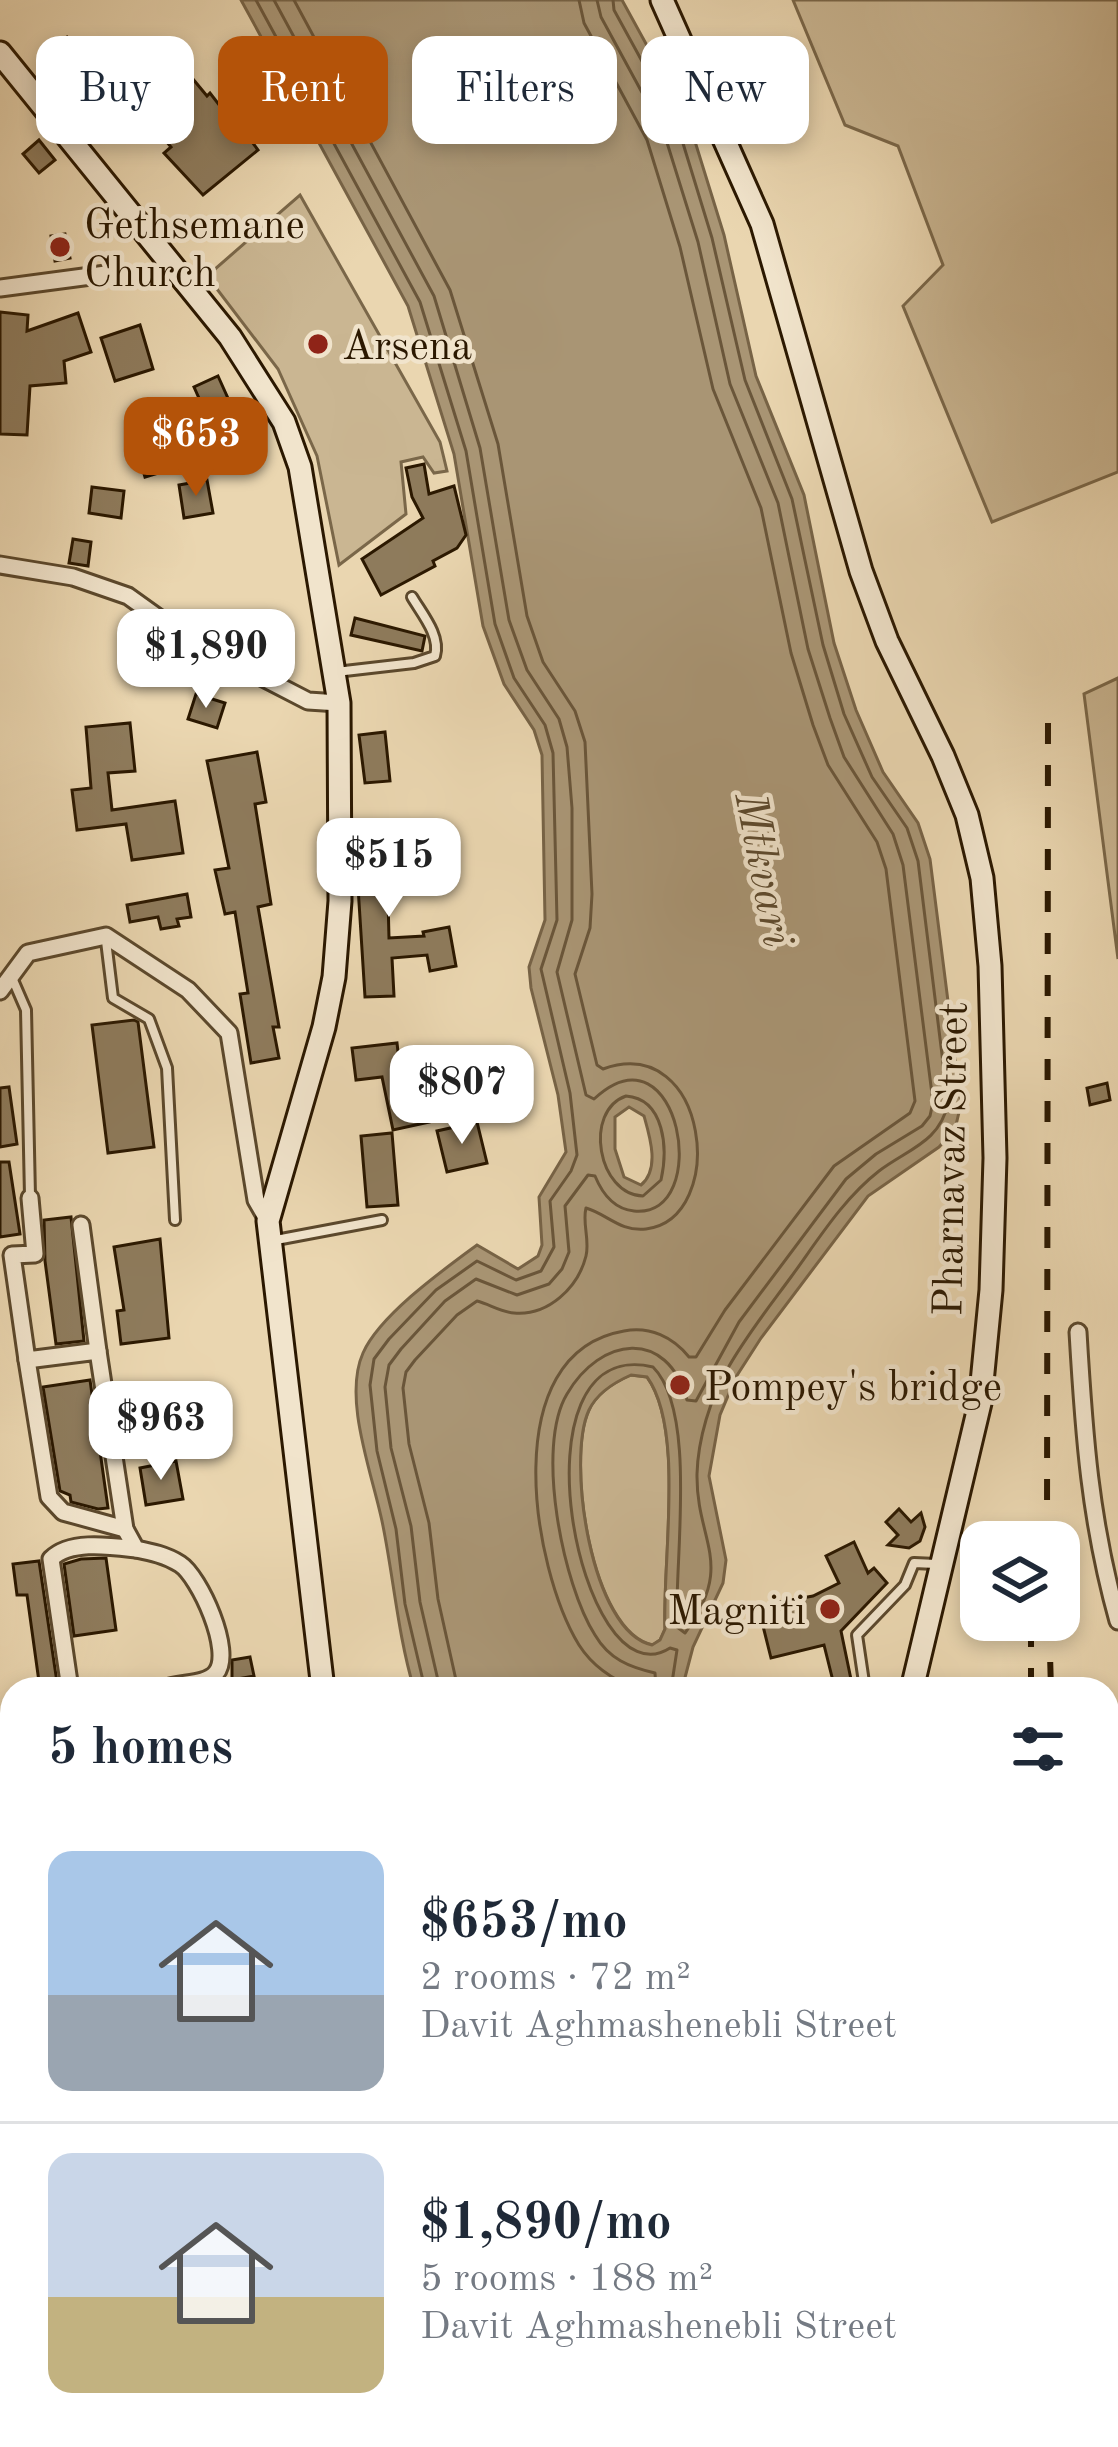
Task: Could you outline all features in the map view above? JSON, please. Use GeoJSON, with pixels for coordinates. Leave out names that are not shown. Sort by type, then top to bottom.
{"type":"FeatureCollection","features":[{"type":"Feature","properties":{"kind":"main road","name":"Pharnavaz Street"},"geometry":{"type":"LineString","coordinates":[[662,0],[762,224],[838,501],[887,641],[944,756],[967,815],[982,878],[990,966],[995,1158],[991,1290],[980,1403],[915,1677]]}},
{"type":"Feature","properties":{"kind":"main road"},"geometry":{"type":"LineString","coordinates":[[0,53],[230,338],[284,422],[300,467],[339,703],[342,791],[334,977],[268,1232],[322,1677]]}},
{"type":"Feature","properties":{"kind":"street"},"geometry":{"type":"LineString","coordinates":[[0,288],[106,274]]}},
{"type":"Feature","properties":{"kind":"street"},"geometry":{"type":"LineString","coordinates":[[0,565],[73,577],[128,596],[188,639],[308,701],[339,703]]}},
{"type":"Feature","properties":{"kind":"street"},"geometry":{"type":"LineString","coordinates":[[0,991],[28,953],[106,937],[188,990],[229,1034],[256,1200],[268,1232]]}},
{"type":"Feature","properties":{"kind":"street"},"geometry":{"type":"LineString","coordinates":[[30,1198],[34,1254],[12,1255],[49,1497],[63,1512],[125,1529]]}},
{"type":"Feature","properties":{"kind":"street"},"geometry":{"type":"LineString","coordinates":[[81,1225],[125,1529],[136,1550]]}},
{"type":"Feature","properties":{"kind":"street"},"geometry":{"type":"LineString","coordinates":[[1078,1332],[1086,1471],[1100,1556],[1118,1621]]}},
{"type":"Feature","properties":{"kind":"street"},"geometry":{"type":"LineString","coordinates":[[27,1360],[98,1351]]}},
{"type":"Feature","properties":{"kind":"street"},"geometry":{"type":"LineString","coordinates":[[68,1677],[51,1559],[61,1550],[106,1545],[161,1554],[185,1566],[220,1640],[222,1658],[210,1677]]}},
{"type":"Feature","properties":{"kind":"lane"},"geometry":{"type":"LineString","coordinates":[[334,668],[414,663],[435,656],[438,647],[433,632],[412,597]]}},
{"type":"Feature","properties":{"kind":"lane"},"geometry":{"type":"LineString","coordinates":[[106,937],[112,998],[149,1018],[167,1068],[176,1220]]}},
{"type":"Feature","properties":{"kind":"lane"},"geometry":{"type":"LineString","coordinates":[[11,975],[26,1010],[30,1198]]}},
{"type":"Feature","properties":{"kind":"lane"},"geometry":{"type":"LineString","coordinates":[[268,1232],[382,1220]]}},
{"type":"Feature","properties":{"kind":"lane"},"geometry":{"type":"LineString","coordinates":[[863,1677],[857,1635],[904,1585],[914,1563],[943,1565]]}},
{"type":"Feature","properties":{"kind":"shaded area"},"geometry":{"type":"Polygon","coordinates":[[[793,0],[1118,0],[1118,472],[992,522],[903,306],[943,265],[898,146],[845,125],[793,0]]]}},
{"type":"Feature","properties":{"kind":"shaded area"},"geometry":{"type":"Polygon","coordinates":[[[300,195],[440,442],[447,471],[434,473],[423,457],[401,462],[406,514],[339,565],[317,456],[278,369],[207,276],[300,195]]]}},
{"type":"Feature","properties":{"kind":"shaded area"},"geometry":{"type":"Polygon","coordinates":[[[1118,678],[1118,959],[1084,694],[1118,678]]]}},
{"type":"Feature","properties":{"kind":"shaded area"},"geometry":{"type":"Polygon","coordinates":[[[631,1375],[647,1377],[659,1400],[669,1463],[665,1629],[653,1645],[632,1633],[614,1610],[599,1578],[583,1503],[583,1434],[589,1410],[607,1389],[631,1375]]]}},
{"type":"Feature","properties":{"kind":"water","name":"Mtkvari"},"geometry":{"type":"Polygon","coordinates":[[[241,0],[622,0],[642,36],[641,144],[696,144],[724,235],[756,376],[804,495],[834,643],[883,772],[918,823],[930,859],[961,1104],[955,1129],[939,1147],[868,1196],[736,1377],[720,1415],[709,1476],[726,1560],[723,1583],[693,1647],[685,1677],[411,1677],[362,1439],[357,1372],[371,1338],[414,1294],[477,1245],[518,1269],[538,1256],[542,1245],[539,1197],[566,1152],[529,967],[545,920],[542,755],[534,730],[504,684],[483,626],[454,454],[408,306],[320,144],[388,144],[388,36],[261,36],[241,0]],[[629,1107],[615,1117],[615,1149],[624,1177],[641,1185],[647,1178],[651,1143],[644,1116],[629,1107]],[[631,1375],[607,1389],[589,1410],[581,1466],[589,1541],[599,1578],[613,1610],[631,1633],[652,1645],[665,1629],[669,1498],[669,1462],[659,1400],[647,1377],[631,1375]]]}},
{"type":"Feature","properties":{"kind":"building"},"geometry":{"type":"Polygon","coordinates":[[[194,80],[218,103],[218,144],[254,144],[258,150],[203,195],[164,153],[169,144],[194,144],[194,80]]]}},
{"type":"Feature","properties":{"kind":"building"},"geometry":{"type":"Polygon","coordinates":[[[36,143],[55,160],[39,173],[23,154],[36,143]]]}},
{"type":"Feature","properties":{"kind":"building","name":"Gethsemane Church"},"geometry":{"type":"Polygon","coordinates":[[[65,234],[70,258],[55,261],[51,236],[65,234]]]}},
{"type":"Feature","properties":{"kind":"building"},"geometry":{"type":"Polygon","coordinates":[[[0,312],[28,315],[27,331],[78,313],[91,352],[64,361],[66,383],[30,386],[27,435],[0,434],[0,312]]]}},
{"type":"Feature","properties":{"kind":"building"},"geometry":{"type":"Polygon","coordinates":[[[140,325],[153,369],[115,381],[101,338],[140,325]]]}},
{"type":"Feature","properties":{"kind":"building"},"geometry":{"type":"Polygon","coordinates":[[[218,376],[231,405],[207,416],[194,387],[218,376]]]}},
{"type":"Feature","properties":{"kind":"building"},"geometry":{"type":"Polygon","coordinates":[[[163,414],[178,467],[145,477],[130,424],[163,414]]]}},
{"type":"Feature","properties":{"kind":"building"},"geometry":{"type":"Polygon","coordinates":[[[424,464],[429,494],[454,486],[466,535],[457,548],[433,561],[435,566],[381,595],[362,559],[423,518],[412,497],[406,468],[424,464]]]}},
{"type":"Feature","properties":{"kind":"building"},"geometry":{"type":"Polygon","coordinates":[[[207,480],[213,513],[184,518],[179,485],[207,480]]]}},
{"type":"Feature","properties":{"kind":"building"},"geometry":{"type":"Polygon","coordinates":[[[92,487],[124,491],[121,518],[89,513],[92,487]]]}},
{"type":"Feature","properties":{"kind":"building"},"geometry":{"type":"Polygon","coordinates":[[[73,539],[91,542],[88,566],[69,563],[73,539]]]}},
{"type":"Feature","properties":{"kind":"building"},"geometry":{"type":"Polygon","coordinates":[[[355,618],[425,636],[422,651],[351,635],[355,618]]]}},
{"type":"Feature","properties":{"kind":"building"},"geometry":{"type":"Polygon","coordinates":[[[196,694],[225,703],[217,728],[188,719],[196,694]]]}},
{"type":"Feature","properties":{"kind":"building"},"geometry":{"type":"Polygon","coordinates":[[[130,723],[135,771],[108,773],[112,810],[175,801],[183,853],[132,860],[126,824],[77,830],[72,790],[91,788],[86,727],[130,723]]]}},
{"type":"Feature","properties":{"kind":"building"},"geometry":{"type":"Polygon","coordinates":[[[385,732],[390,781],[365,783],[359,735],[385,732]]]}},
{"type":"Feature","properties":{"kind":"building"},"geometry":{"type":"Polygon","coordinates":[[[257,752],[266,802],[255,804],[271,904],[258,907],[279,1027],[273,1027],[279,1058],[251,1063],[240,994],[248,993],[235,912],[225,914],[215,870],[229,868],[207,761],[257,752]]]}},
{"type":"Feature","properties":{"kind":"building"},"geometry":{"type":"Polygon","coordinates":[[[395,835],[399,874],[392,874],[395,898],[388,899],[389,938],[424,936],[423,932],[449,927],[456,966],[430,971],[427,955],[392,958],[394,996],[365,997],[355,839],[395,835]]]}},
{"type":"Feature","properties":{"kind":"building"},"geometry":{"type":"Polygon","coordinates":[[[187,894],[191,917],[177,919],[179,926],[161,929],[158,917],[130,922],[127,905],[187,894]]]}},
{"type":"Feature","properties":{"kind":"building"},"geometry":{"type":"Polygon","coordinates":[[[138,1022],[154,1147],[108,1153],[92,1025],[138,1022]]]}},
{"type":"Feature","properties":{"kind":"building"},"geometry":{"type":"Polygon","coordinates":[[[397,1043],[402,1087],[420,1083],[429,1122],[393,1130],[382,1077],[356,1080],[352,1048],[397,1043]]]}},
{"type":"Feature","properties":{"kind":"building"},"geometry":{"type":"Polygon","coordinates":[[[1107,1083],[1110,1100],[1090,1105],[1087,1088],[1107,1083]]]}},
{"type":"Feature","properties":{"kind":"building"},"geometry":{"type":"Polygon","coordinates":[[[9,1087],[17,1144],[0,1147],[0,1088],[9,1087]]]}},
{"type":"Feature","properties":{"kind":"building"},"geometry":{"type":"Polygon","coordinates":[[[477,1122],[487,1163],[447,1172],[437,1131],[477,1122]]]}},
{"type":"Feature","properties":{"kind":"building"},"geometry":{"type":"Polygon","coordinates":[[[392,1133],[398,1205],[367,1207],[361,1136],[392,1133]]]}},
{"type":"Feature","properties":{"kind":"building"},"geometry":{"type":"Polygon","coordinates":[[[0,1162],[9,1162],[20,1234],[0,1237],[0,1162]]]}},
{"type":"Feature","properties":{"kind":"building"},"geometry":{"type":"Polygon","coordinates":[[[71,1217],[84,1341],[56,1344],[44,1220],[71,1217]]]}},
{"type":"Feature","properties":{"kind":"building"},"geometry":{"type":"Polygon","coordinates":[[[160,1239],[169,1338],[121,1344],[117,1311],[124,1310],[114,1247],[160,1239]]]}},
{"type":"Feature","properties":{"kind":"building"},"geometry":{"type":"Polygon","coordinates":[[[90,1380],[108,1508],[71,1502],[70,1495],[60,1491],[43,1387],[90,1380]]]}},
{"type":"Feature","properties":{"kind":"building"},"geometry":{"type":"Polygon","coordinates":[[[170,1391],[177,1426],[138,1433],[132,1398],[170,1391]]]}},
{"type":"Feature","properties":{"kind":"building"},"geometry":{"type":"Polygon","coordinates":[[[176,1461],[183,1499],[146,1505],[140,1468],[176,1461]]]}},
{"type":"Feature","properties":{"kind":"building"},"geometry":{"type":"Polygon","coordinates":[[[899,1509],[911,1522],[921,1513],[925,1527],[920,1541],[909,1548],[888,1545],[898,1535],[886,1522],[899,1509]]]}},
{"type":"Feature","properties":{"kind":"building"},"geometry":{"type":"Polygon","coordinates":[[[854,1542],[868,1573],[874,1568],[887,1583],[841,1631],[851,1677],[832,1677],[824,1645],[771,1658],[758,1606],[813,1596],[839,1583],[826,1556],[854,1542]]]}},
{"type":"Feature","properties":{"kind":"building"},"geometry":{"type":"Polygon","coordinates":[[[106,1558],[116,1630],[74,1636],[64,1564],[106,1558]]]}},
{"type":"Feature","properties":{"kind":"building"},"geometry":{"type":"Polygon","coordinates":[[[39,1561],[56,1677],[38,1677],[27,1595],[17,1595],[13,1564],[39,1561]]]}},
{"type":"Feature","properties":{"kind":"building"},"geometry":{"type":"Polygon","coordinates":[[[250,1657],[254,1676],[232,1677],[232,1660],[250,1657]]]}},
{"type":"Feature","properties":{"kind":"railway"},"geometry":{"type":"LineString","coordinates":[[1047,1521],[1048,720]]}},
{"type":"Feature","properties":{"kind":"railway"},"geometry":{"type":"LineString","coordinates":[[1031,1641],[1031,1677]]}},
{"type":"Feature","properties":{"kind":"railway"},"geometry":{"type":"LineString","coordinates":[[1050,1641],[1051,1677]]}},
{"type":"Feature","properties":{"kind":"place","name":"Gethsemane Church"},"geometry":{"type":"Point","coordinates":[60,247]}},
{"type":"Feature","properties":{"kind":"place","name":"Arsena"},"geometry":{"type":"Point","coordinates":[318,344]}},
{"type":"Feature","properties":{"kind":"place","name":"Pompey's bridge"},"geometry":{"type":"Point","coordinates":[680,1385]}},
{"type":"Feature","properties":{"kind":"place","name":"Magniti"},"geometry":{"type":"Point","coordinates":[830,1609]}}]}
